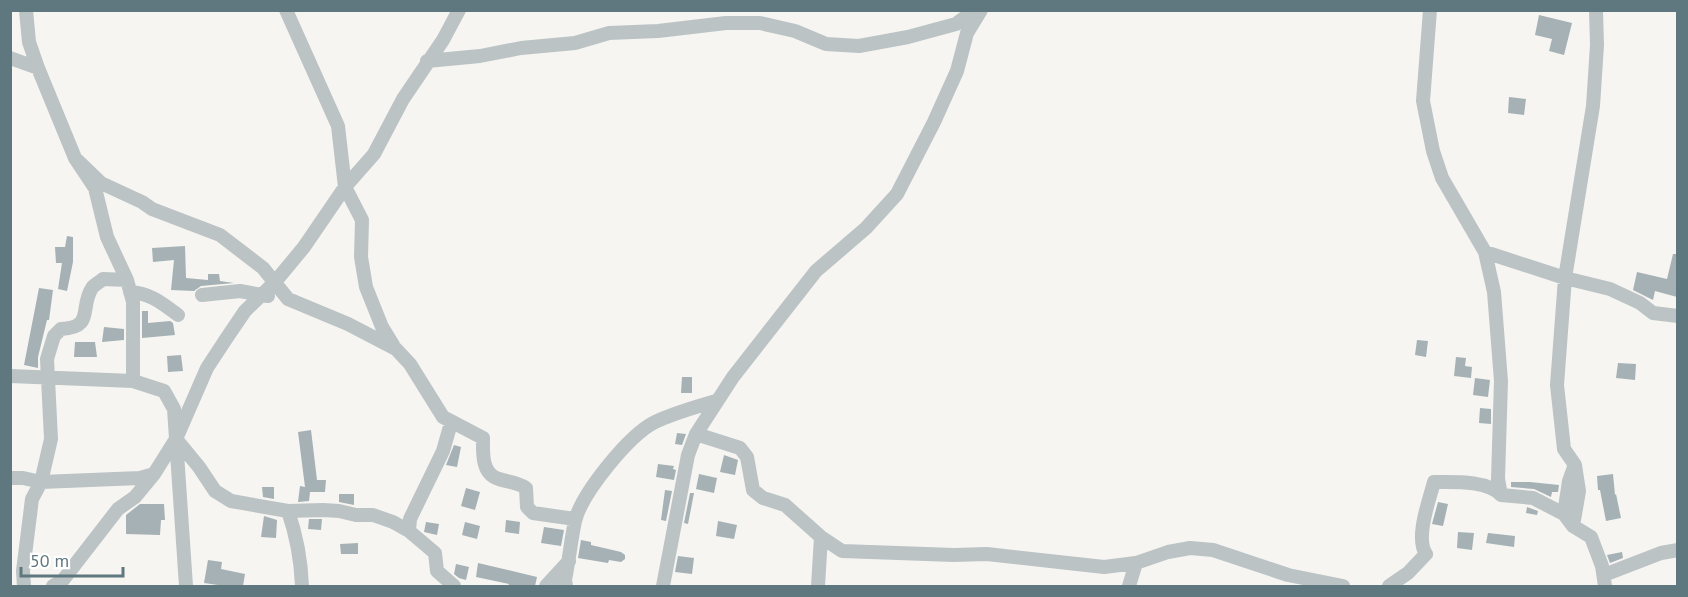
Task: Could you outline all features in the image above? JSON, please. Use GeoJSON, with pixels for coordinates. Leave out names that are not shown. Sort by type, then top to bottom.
{"type":"FeatureCollection","features":[{"type":"Feature","properties":{"kind":"street"},"geometry":{"type":"LineString","coordinates":[[26,10],[29,42],[38,68],[75,158],[95,188],[107,237],[133,302],[133,381]]}},
{"type":"Feature","properties":{"kind":"street"},"geometry":{"type":"LineString","coordinates":[[286,10],[338,126],[345,187],[362,220],[361,257],[366,287],[382,327],[396,350]]}},
{"type":"Feature","properties":{"kind":"street"},"geometry":{"type":"LineString","coordinates":[[53,586],[63,580],[118,509],[135,497],[154,474],[176,439],[207,368],[245,311],[275,282],[304,248],[345,187],[374,154],[403,99],[443,40],[459,10]]}},
{"type":"Feature","properties":{"kind":"street"},"geometry":{"type":"LineString","coordinates":[[427,61],[575,43],[609,33],[658,31],[726,23],[760,23],[795,31],[826,44],[859,46],[908,37],[956,24],[975,10]]}},
{"type":"Feature","properties":{"kind":"street"},"geometry":{"type":"LineString","coordinates":[[663,586],[688,455],[696,434],[716,401],[816,271],[866,228],[897,194],[915,162],[957,71],[967,33],[981,10]]}},
{"type":"Feature","properties":{"kind":"street"},"geometry":{"type":"LineString","coordinates":[[1430,10],[1423,101],[1433,151],[1442,178],[1485,252],[1494,292],[1501,381],[1498,479],[1501,495]]}},
{"type":"Feature","properties":{"kind":"street"},"geometry":{"type":"LineString","coordinates":[[1573,526],[1580,490],[1575,465],[1564,449],[1557,385],[1565,278],[1593,106],[1597,45],[1596,10]]}},
{"type":"Feature","properties":{"kind":"street"},"geometry":{"type":"LineString","coordinates":[[10,58],[38,68]]}},
{"type":"Feature","properties":{"kind":"street"},"geometry":{"type":"LineString","coordinates":[[75,158],[101,183],[152,209],[220,235],[263,268],[288,299]]}},
{"type":"Feature","properties":{"kind":"street"},"geometry":{"type":"LineString","coordinates":[[1485,252],[1565,278],[1610,289],[1640,303],[1653,313],[1677,316]]}},
{"type":"Feature","properties":{"kind":"street"},"geometry":{"type":"LineString","coordinates":[[24,586],[23,571],[28,519],[51,439],[46,379],[47,359],[54,336],[61,329],[73,328],[82,321],[92,288],[103,279],[152,296],[178,315]]}},
{"type":"Feature","properties":{"kind":"street"},"geometry":{"type":"LineString","coordinates":[[202,295],[240,291],[288,299],[379,339],[396,350],[410,364],[443,417],[451,423],[472,430],[483,438],[483,459],[487,470],[496,478],[520,484],[526,488],[527,507],[533,513],[575,519]]}},
{"type":"Feature","properties":{"kind":"street"},"geometry":{"type":"LineString","coordinates":[[10,376],[133,381],[164,391],[174,409],[186,586]]}},
{"type":"Feature","properties":{"kind":"street"},"geometry":{"type":"LineString","coordinates":[[566,586],[575,519],[594,484],[620,451],[652,423],[684,410],[716,401]]}},
{"type":"Feature","properties":{"kind":"street"},"geometry":{"type":"LineString","coordinates":[[409,531],[410,519],[443,451],[451,423]]}},
{"type":"Feature","properties":{"kind":"street"},"geometry":{"type":"LineString","coordinates":[[696,434],[740,448],[747,457],[753,490],[763,498],[784,505],[821,537],[842,551],[987,554],[1104,567],[1136,563],[1168,552],[1190,548],[1213,550],[1288,575],[1343,586]]}},
{"type":"Feature","properties":{"kind":"street"},"geometry":{"type":"LineString","coordinates":[[176,439],[215,491],[231,501],[288,511],[323,510],[357,515],[373,514],[409,531],[435,553],[437,571],[454,586]]}},
{"type":"Feature","properties":{"kind":"street"},"geometry":{"type":"LineString","coordinates":[[1564,514],[1569,481],[1575,465]]}},
{"type":"Feature","properties":{"kind":"street"},"geometry":{"type":"LineString","coordinates":[[10,478],[40,482],[140,478],[154,474]]}},
{"type":"Feature","properties":{"kind":"street"},"geometry":{"type":"LineString","coordinates":[[1389,586],[1408,573],[1426,554],[1422,547],[1423,531],[1426,508],[1434,482],[1488,487],[1496,489],[1501,495],[1533,498],[1564,514],[1573,526],[1591,537],[1605,581],[1661,553],[1677,550]]}},
{"type":"Feature","properties":{"kind":"street"},"geometry":{"type":"LineString","coordinates":[[288,511],[296,534],[302,586]]}},
{"type":"Feature","properties":{"kind":"street"},"geometry":{"type":"LineString","coordinates":[[818,586],[821,537]]}},
{"type":"Feature","properties":{"kind":"street"},"geometry":{"type":"LineString","coordinates":[[546,586],[569,561]]}},
{"type":"Feature","properties":{"kind":"street"},"geometry":{"type":"LineString","coordinates":[[556,586],[569,561]]}},
{"type":"Feature","properties":{"kind":"street"},"geometry":{"type":"LineString","coordinates":[[1129,586],[1136,563]]}},
{"type":"Feature","properties":{"kind":"building"},"geometry":{"type":"Polygon","coordinates":[[[1539,15],[1572,23],[1564,55],[1549,51],[1552,39],[1535,35],[1539,15]]]}},
{"type":"Feature","properties":{"kind":"building"},"geometry":{"type":"Polygon","coordinates":[[[1509,97],[1526,99],[1524,115],[1508,113],[1509,97]]]}},
{"type":"Feature","properties":{"kind":"building"},"geometry":{"type":"Polygon","coordinates":[[[67,236],[73,237],[73,262],[67,291],[58,289],[62,263],[56,263],[55,247],[65,247],[67,236]]]}},
{"type":"Feature","properties":{"kind":"building"},"geometry":{"type":"Polygon","coordinates":[[[185,246],[186,278],[208,280],[208,274],[219,274],[220,281],[234,283],[201,286],[194,291],[171,290],[174,260],[153,262],[152,248],[185,246]]]}},
{"type":"Feature","properties":{"kind":"building"},"geometry":{"type":"Polygon","coordinates":[[[1673,254],[1677,254],[1677,297],[1655,291],[1653,300],[1633,290],[1637,272],[1667,279],[1673,254]]]}},
{"type":"Feature","properties":{"kind":"building"},"geometry":{"type":"Polygon","coordinates":[[[39,288],[53,290],[49,320],[47,320],[38,357],[38,368],[24,365],[39,288]]]}},
{"type":"Feature","properties":{"kind":"building"},"geometry":{"type":"Polygon","coordinates":[[[142,311],[148,311],[148,323],[170,321],[173,323],[175,335],[142,338],[142,311]]]}},
{"type":"Feature","properties":{"kind":"building"},"geometry":{"type":"Polygon","coordinates":[[[104,327],[124,329],[124,340],[102,342],[104,327]]]}},
{"type":"Feature","properties":{"kind":"building"},"geometry":{"type":"Polygon","coordinates":[[[1417,340],[1428,341],[1426,357],[1415,355],[1417,340]]]}},
{"type":"Feature","properties":{"kind":"building"},"geometry":{"type":"Polygon","coordinates":[[[75,342],[95,342],[97,357],[74,357],[75,342]]]}},
{"type":"Feature","properties":{"kind":"building"},"geometry":{"type":"Polygon","coordinates":[[[181,355],[183,371],[168,372],[167,356],[181,355]]]}},
{"type":"Feature","properties":{"kind":"building"},"geometry":{"type":"Polygon","coordinates":[[[1456,357],[1466,358],[1465,366],[1472,367],[1471,378],[1454,376],[1456,357]]]}},
{"type":"Feature","properties":{"kind":"building"},"geometry":{"type":"Polygon","coordinates":[[[1618,363],[1636,364],[1635,380],[1616,378],[1618,363]]]}},
{"type":"Feature","properties":{"kind":"building"},"geometry":{"type":"Polygon","coordinates":[[[682,377],[692,377],[692,393],[681,393],[682,377]]]}},
{"type":"Feature","properties":{"kind":"building"},"geometry":{"type":"Polygon","coordinates":[[[1475,378],[1490,380],[1488,397],[1473,395],[1475,378]]]}},
{"type":"Feature","properties":{"kind":"building"},"geometry":{"type":"Polygon","coordinates":[[[1480,408],[1491,409],[1491,424],[1479,423],[1480,408]]]}},
{"type":"Feature","properties":{"kind":"building"},"geometry":{"type":"Polygon","coordinates":[[[311,430],[317,480],[326,480],[325,492],[310,492],[309,501],[298,502],[300,486],[305,487],[298,432],[311,430]]]}},
{"type":"Feature","properties":{"kind":"building"},"geometry":{"type":"Polygon","coordinates":[[[677,433],[686,434],[682,445],[675,444],[677,433]]]}},
{"type":"Feature","properties":{"kind":"building"},"geometry":{"type":"Polygon","coordinates":[[[454,445],[461,447],[457,467],[446,465],[454,445]]]}},
{"type":"Feature","properties":{"kind":"building"},"geometry":{"type":"Polygon","coordinates":[[[724,455],[738,460],[735,475],[720,472],[724,455]]]}},
{"type":"Feature","properties":{"kind":"building"},"geometry":{"type":"Polygon","coordinates":[[[658,464],[674,466],[673,469],[676,470],[674,480],[656,477],[658,464]]]}},
{"type":"Feature","properties":{"kind":"building"},"geometry":{"type":"Polygon","coordinates":[[[699,474],[717,478],[714,493],[696,489],[699,474]]]}},
{"type":"Feature","properties":{"kind":"building"},"geometry":{"type":"Polygon","coordinates":[[[1613,474],[1621,518],[1606,521],[1597,476],[1613,474]]]}},
{"type":"Feature","properties":{"kind":"building"},"geometry":{"type":"Polygon","coordinates":[[[1511,482],[1559,485],[1558,492],[1552,492],[1551,497],[1534,489],[1511,487],[1511,482]]]}},
{"type":"Feature","properties":{"kind":"building"},"geometry":{"type":"Polygon","coordinates":[[[262,487],[274,487],[274,499],[263,497],[262,487]]]}},
{"type":"Feature","properties":{"kind":"building"},"geometry":{"type":"Polygon","coordinates":[[[466,488],[480,492],[475,510],[461,506],[466,488]]]}},
{"type":"Feature","properties":{"kind":"building"},"geometry":{"type":"Polygon","coordinates":[[[665,490],[672,491],[666,521],[661,520],[665,490]]]}},
{"type":"Feature","properties":{"kind":"building"},"geometry":{"type":"Polygon","coordinates":[[[690,493],[694,493],[688,524],[684,523],[690,493]]]}},
{"type":"Feature","properties":{"kind":"building"},"geometry":{"type":"Polygon","coordinates":[[[339,494],[354,494],[354,505],[339,502],[339,494]]]}},
{"type":"Feature","properties":{"kind":"building"},"geometry":{"type":"Polygon","coordinates":[[[1438,502],[1448,504],[1443,526],[1432,524],[1438,502]]]}},
{"type":"Feature","properties":{"kind":"building"},"geometry":{"type":"Polygon","coordinates":[[[140,504],[164,504],[165,520],[161,520],[160,535],[126,534],[126,515],[140,504]]]}},
{"type":"Feature","properties":{"kind":"building"},"geometry":{"type":"Polygon","coordinates":[[[1527,507],[1538,511],[1537,515],[1526,513],[1527,507]]]}},
{"type":"Feature","properties":{"kind":"building"},"geometry":{"type":"Polygon","coordinates":[[[264,516],[277,520],[276,538],[261,537],[264,516]]]}},
{"type":"Feature","properties":{"kind":"building"},"geometry":{"type":"Polygon","coordinates":[[[309,519],[322,519],[321,530],[308,529],[309,519]]]}},
{"type":"Feature","properties":{"kind":"building"},"geometry":{"type":"Polygon","coordinates":[[[506,520],[520,522],[519,534],[505,532],[506,520]]]}},
{"type":"Feature","properties":{"kind":"building"},"geometry":{"type":"Polygon","coordinates":[[[718,521],[737,525],[734,539],[716,536],[718,521]]]}},
{"type":"Feature","properties":{"kind":"building"},"geometry":{"type":"Polygon","coordinates":[[[426,522],[439,524],[437,535],[424,532],[426,522]]]}},
{"type":"Feature","properties":{"kind":"building"},"geometry":{"type":"Polygon","coordinates":[[[465,522],[480,526],[477,539],[462,535],[465,522]]]}},
{"type":"Feature","properties":{"kind":"building"},"geometry":{"type":"Polygon","coordinates":[[[544,527],[564,530],[561,546],[541,543],[544,527]]]}},
{"type":"Feature","properties":{"kind":"building"},"geometry":{"type":"Polygon","coordinates":[[[1458,532],[1474,533],[1472,550],[1457,548],[1458,532]]]}},
{"type":"Feature","properties":{"kind":"building"},"geometry":{"type":"Polygon","coordinates":[[[1488,533],[1515,536],[1514,547],[1486,543],[1488,533]]]}},
{"type":"Feature","properties":{"kind":"building"},"geometry":{"type":"Polygon","coordinates":[[[581,540],[591,542],[591,545],[621,552],[625,555],[625,559],[621,562],[609,560],[608,563],[578,558],[581,540]]]}},
{"type":"Feature","properties":{"kind":"building"},"geometry":{"type":"Polygon","coordinates":[[[358,543],[358,554],[341,554],[340,544],[358,543]]]}},
{"type":"Feature","properties":{"kind":"building"},"geometry":{"type":"Polygon","coordinates":[[[1622,552],[1623,558],[1610,563],[1607,555],[1622,552]]]}},
{"type":"Feature","properties":{"kind":"building"},"geometry":{"type":"Polygon","coordinates":[[[678,556],[694,558],[692,574],[675,572],[678,556]]]}},
{"type":"Feature","properties":{"kind":"building"},"geometry":{"type":"Polygon","coordinates":[[[208,560],[222,562],[221,569],[245,574],[243,586],[204,583],[208,560]]]}},
{"type":"Feature","properties":{"kind":"building"},"geometry":{"type":"Polygon","coordinates":[[[478,563],[537,577],[535,586],[508,586],[509,584],[476,577],[478,563]]]}},
{"type":"Feature","properties":{"kind":"building"},"geometry":{"type":"Polygon","coordinates":[[[456,564],[469,567],[466,580],[454,574],[456,564]]]}}]}
